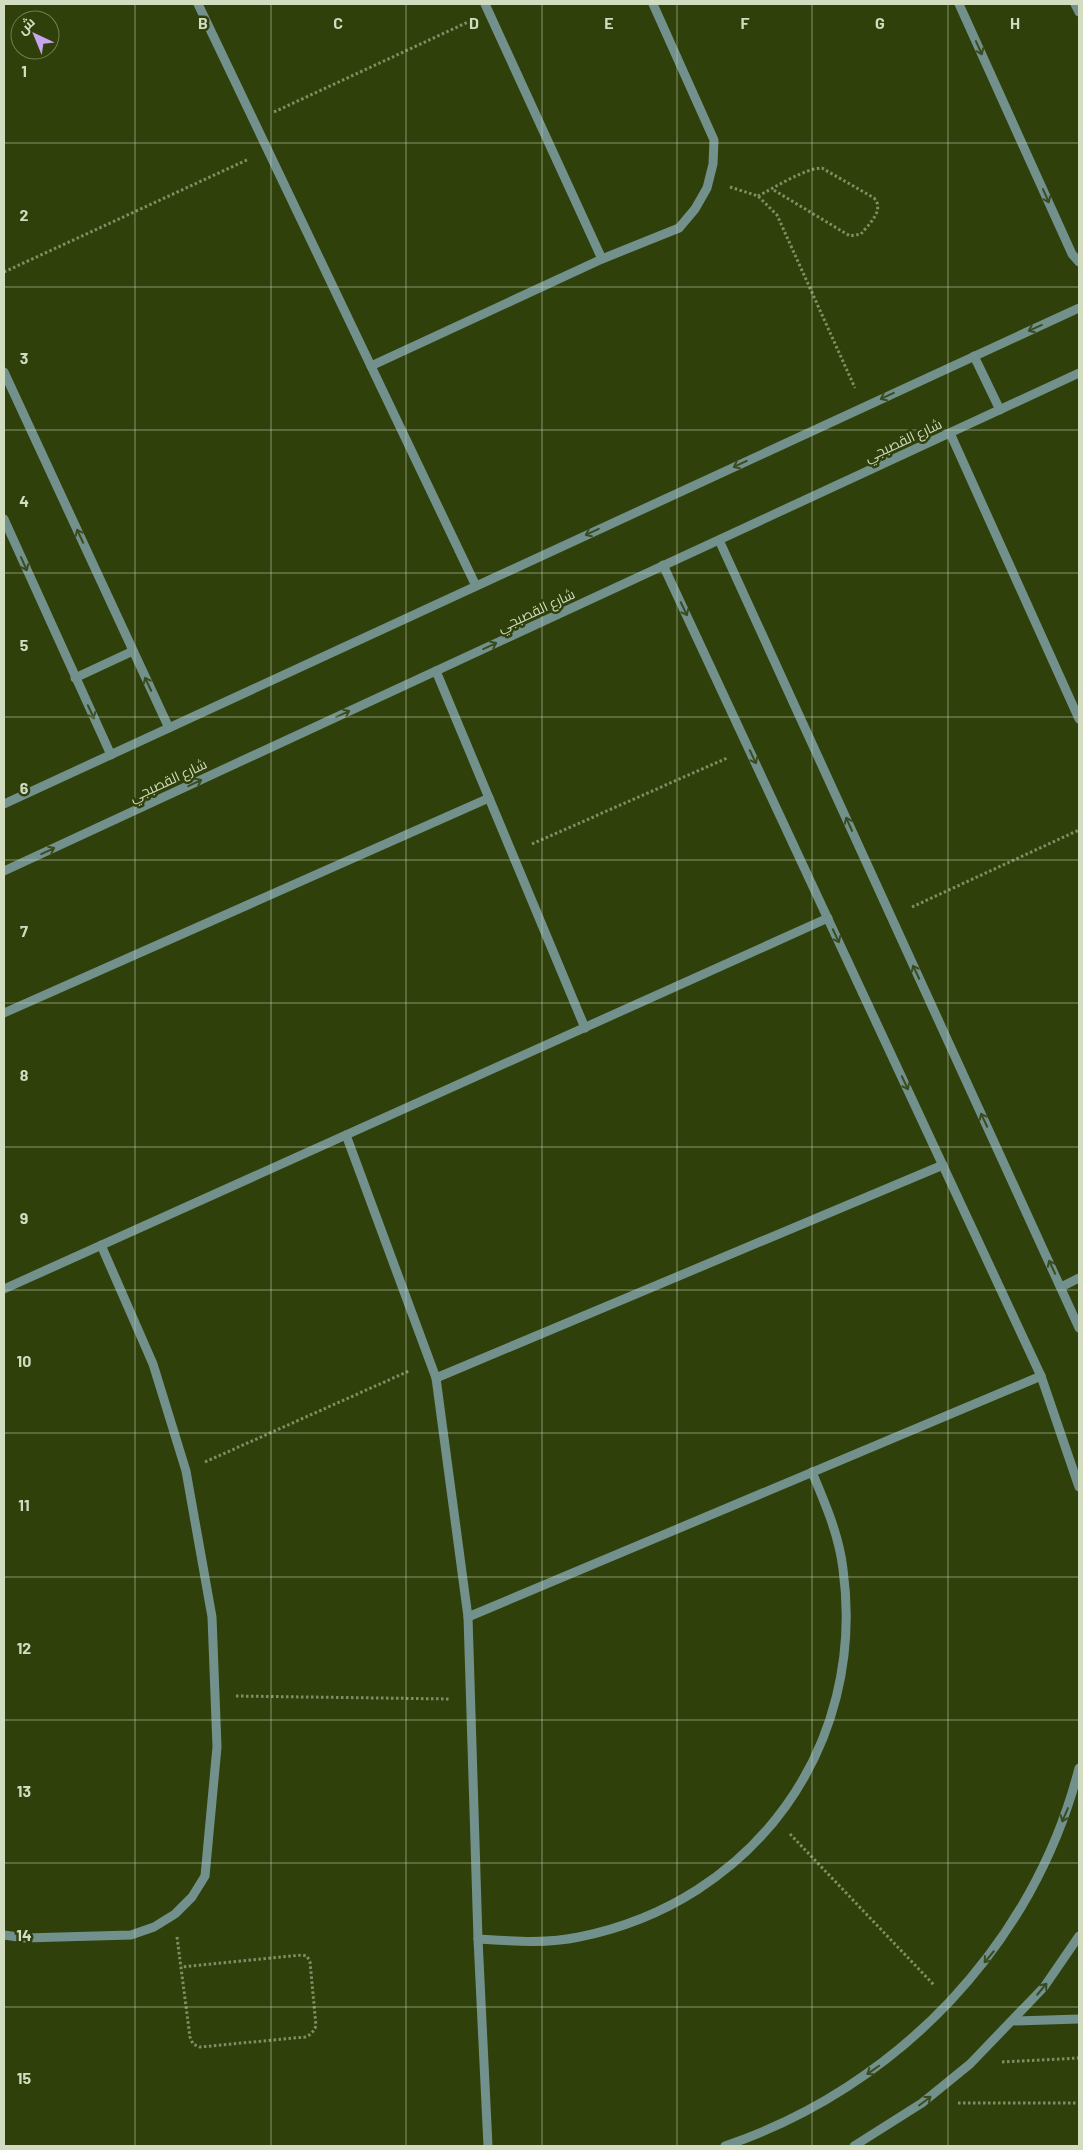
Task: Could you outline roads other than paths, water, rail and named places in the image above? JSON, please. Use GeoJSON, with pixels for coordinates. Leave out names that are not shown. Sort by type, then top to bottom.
{"type":"FeatureCollection","features":[{"type":"Feature","properties":{"kind":"street"},"geometry":{"type":"LineString","coordinates":[[198,4],[476,586]]}},
{"type":"Feature","properties":{"kind":"street"},"geometry":{"type":"LineString","coordinates":[[371,366],[602,259],[678,228],[695,209],[707,188],[713,164],[714,140],[653,4]]}},
{"type":"Feature","properties":{"kind":"street"},"geometry":{"type":"LineString","coordinates":[[959,4],[1072,254],[1079,262]]}},
{"type":"Feature","properties":{"kind":"street"},"geometry":{"type":"LineString","coordinates":[[1076,4],[1079,12]]}},
{"type":"Feature","properties":{"kind":"street"},"geometry":{"type":"LineString","coordinates":[[487,8],[602,259]]}},
{"type":"Feature","properties":{"kind":"street"},"geometry":{"type":"LineString","coordinates":[[4,804],[1079,308]]}},
{"type":"Feature","properties":{"kind":"street"},"geometry":{"type":"LineString","coordinates":[[974,356],[1000,410]]}},
{"type":"Feature","properties":{"kind":"street"},"geometry":{"type":"LineString","coordinates":[[4,372],[169,728]]}},
{"type":"Feature","properties":{"kind":"street","name":"شارع القصبجي"},"geometry":{"type":"LineString","coordinates":[[4,871],[1079,373]]}},
{"type":"Feature","properties":{"kind":"street"},"geometry":{"type":"LineString","coordinates":[[950,433],[1079,719]]}},
{"type":"Feature","properties":{"kind":"street"},"geometry":{"type":"LineString","coordinates":[[5,524],[111,755]]}},
{"type":"Feature","properties":{"kind":"street"},"geometry":{"type":"LineString","coordinates":[[719,540],[1079,1328]]}},
{"type":"Feature","properties":{"kind":"street"},"geometry":{"type":"LineString","coordinates":[[663,565],[1041,1376],[1079,1487]]}},
{"type":"Feature","properties":{"kind":"street"},"geometry":{"type":"LineString","coordinates":[[75,678],[133,651]]}},
{"type":"Feature","properties":{"kind":"street"},"geometry":{"type":"LineString","coordinates":[[436,671],[585,1028]]}},
{"type":"Feature","properties":{"kind":"street"},"geometry":{"type":"LineString","coordinates":[[4,1012],[489,798]]}},
{"type":"Feature","properties":{"kind":"street"},"geometry":{"type":"LineString","coordinates":[[4,1289],[828,918]]}},
{"type":"Feature","properties":{"kind":"street"},"geometry":{"type":"LineString","coordinates":[[346,1135],[436,1378],[468,1616],[478,1939],[488,2146]]}},
{"type":"Feature","properties":{"kind":"street"},"geometry":{"type":"LineString","coordinates":[[436,1378],[943,1165]]}},
{"type":"Feature","properties":{"kind":"street"},"geometry":{"type":"LineString","coordinates":[[4,1936],[25,1938],[130,1935],[154,1927],[175,1914],[192,1897],[205,1876],[217,1747],[212,1617],[186,1471],[154,1364],[102,1245]]}},
{"type":"Feature","properties":{"kind":"street"},"geometry":{"type":"LineString","coordinates":[[1061,1287],[1079,1278]]}},
{"type":"Feature","properties":{"kind":"street"},"geometry":{"type":"LineString","coordinates":[[468,1616],[1041,1376]]}},
{"type":"Feature","properties":{"kind":"street"},"geometry":{"type":"LineString","coordinates":[[478,1939],[528,1942],[578,1938],[627,1925],[674,1905],[716,1878],[754,1845],[786,1806],[813,1764],[832,1717],[843,1668],[847,1618],[843,1567],[831,1519],[812,1472]]}},
{"type":"Feature","properties":{"kind":"street"},"geometry":{"type":"LineString","coordinates":[[725,2146],[804,2113],[875,2069],[938,2015],[993,1952],[1037,1881],[1070,1804],[1079,1768]]}},
{"type":"Feature","properties":{"kind":"street"},"geometry":{"type":"LineString","coordinates":[[854,2146],[922,2103],[970,2064],[1044,1987],[1079,1936]]}},
{"type":"Feature","properties":{"kind":"street"},"geometry":{"type":"LineString","coordinates":[[1013,2021],[1079,2019]]}}]}
